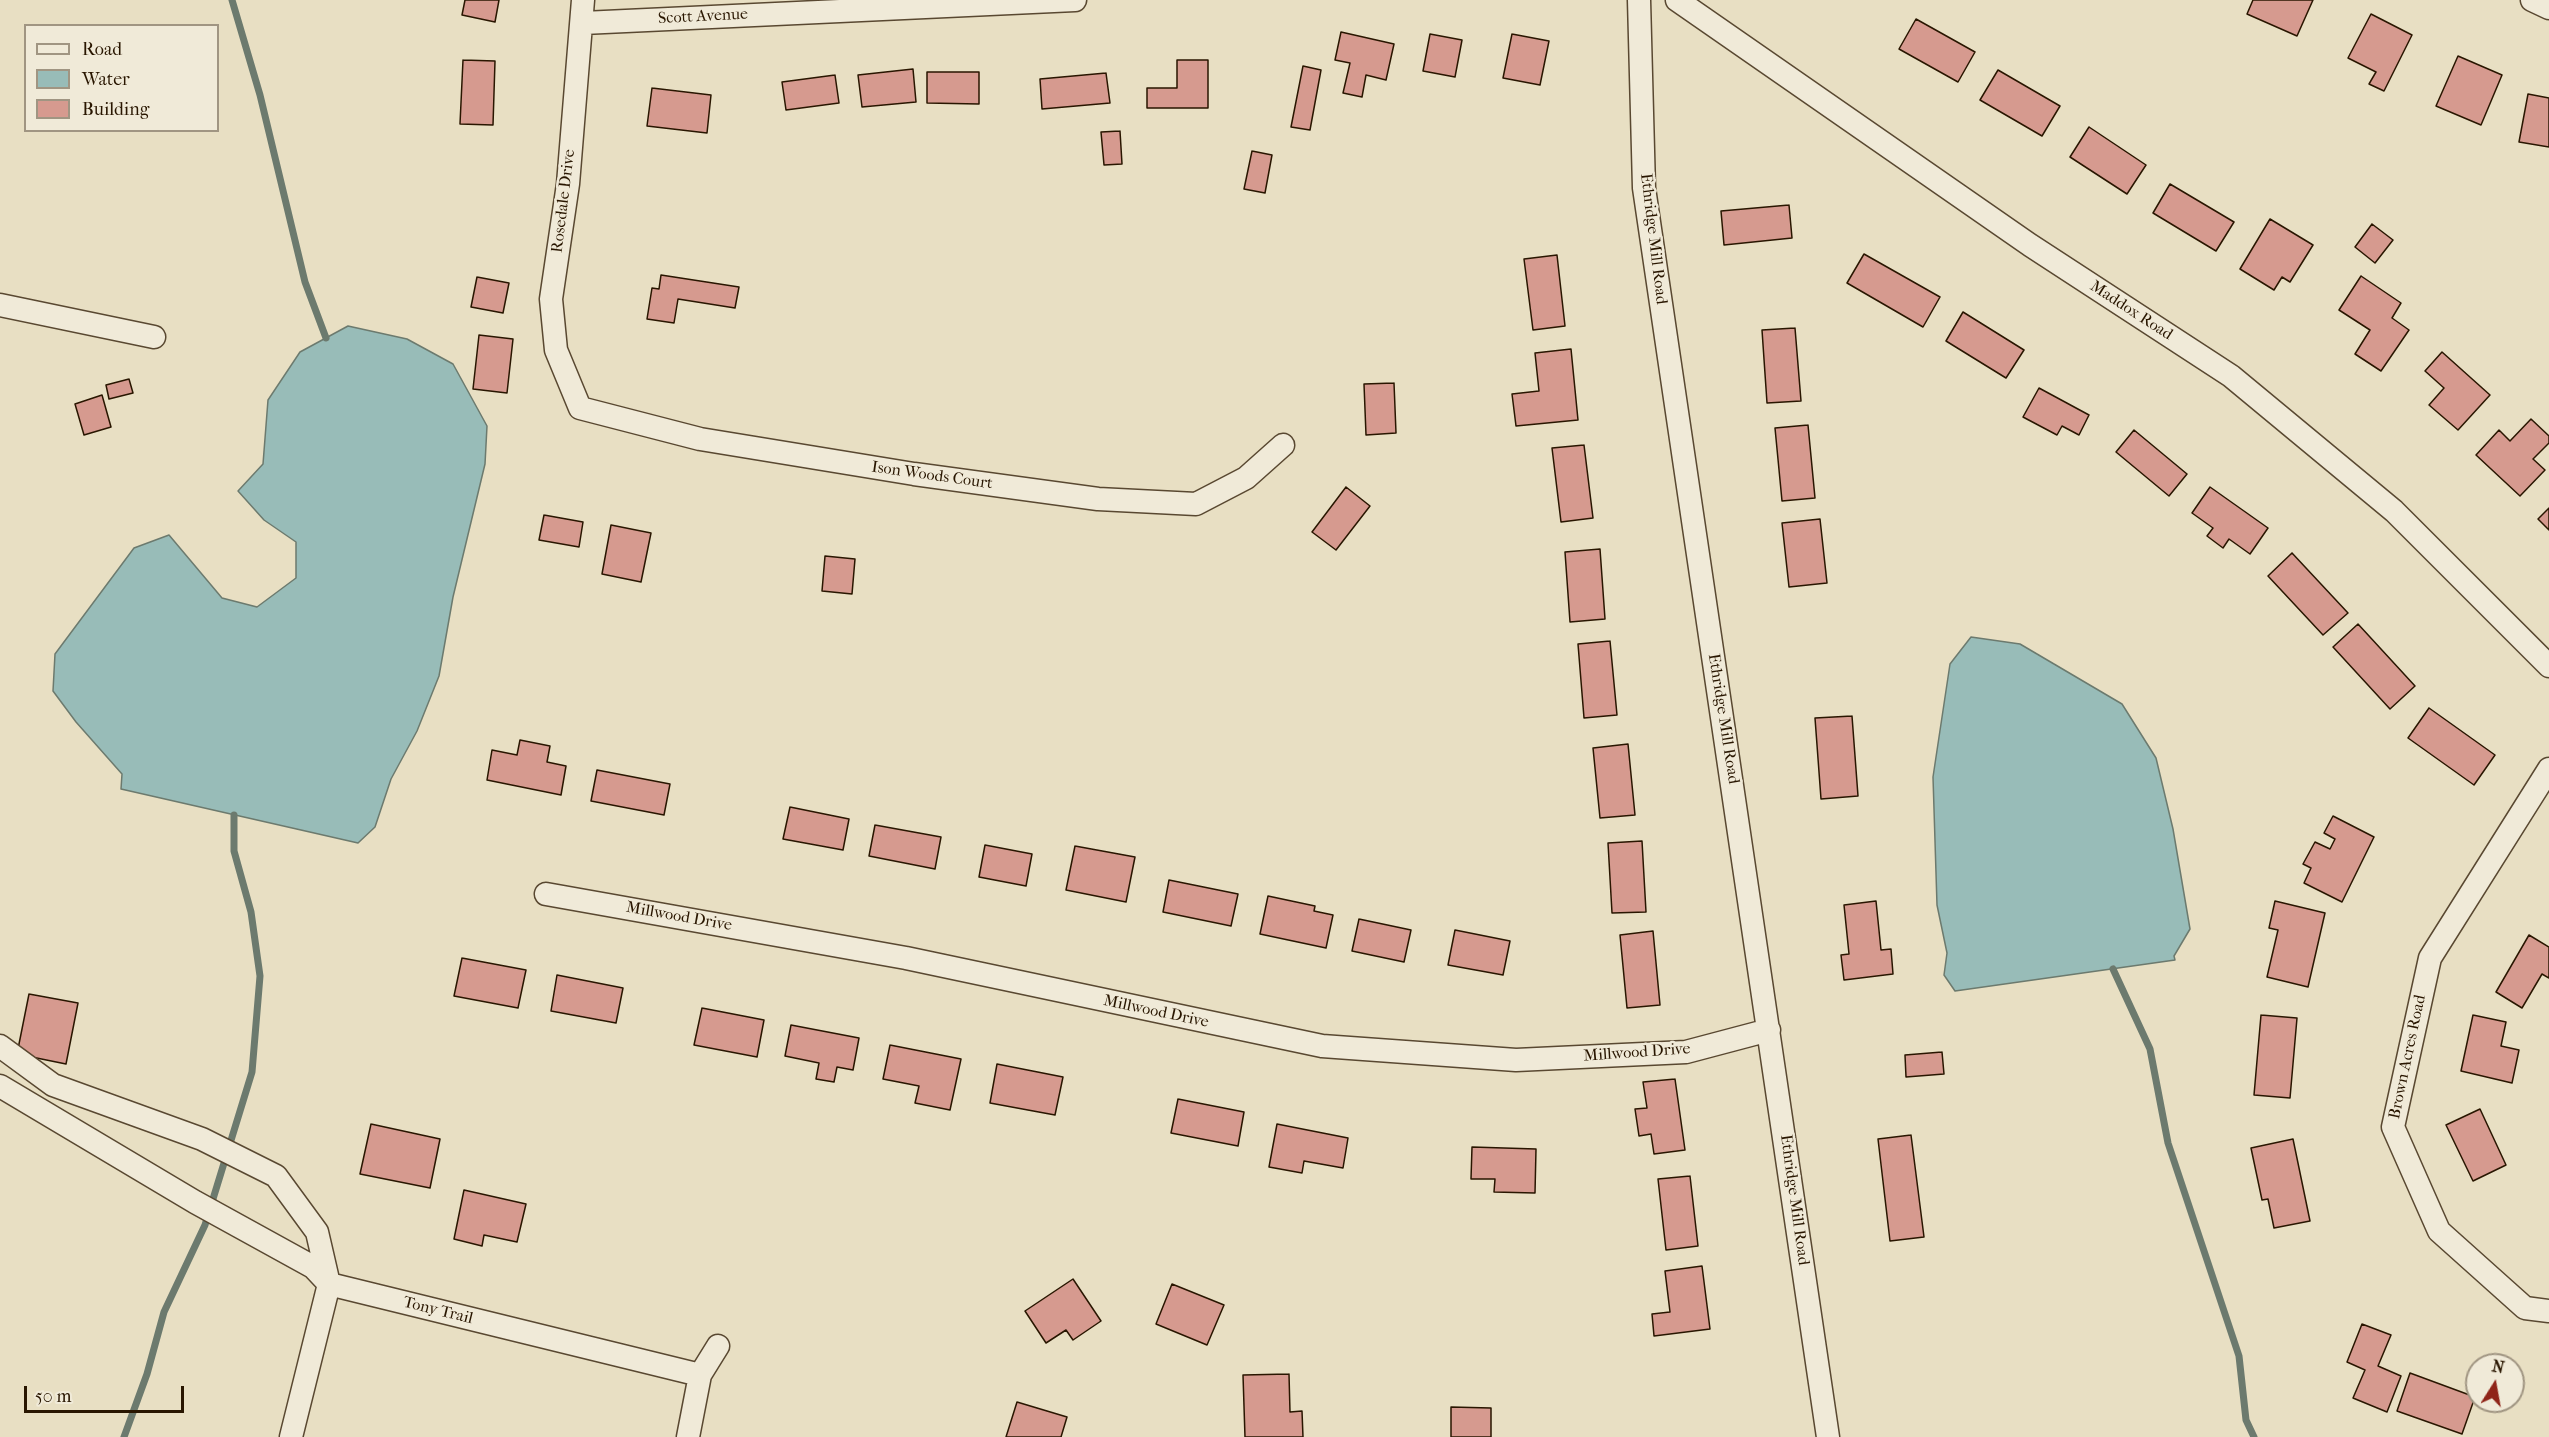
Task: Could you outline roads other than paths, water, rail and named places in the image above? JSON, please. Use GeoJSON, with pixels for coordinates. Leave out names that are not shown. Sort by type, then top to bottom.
{"type":"FeatureCollection","features":[{"type":"Feature","properties":{"kind":"street","name":"Rosedale Drive"},"geometry":{"type":"LineString","coordinates":[[575,398],[556,350],[550,299],[568,184],[583,23],[583,0]]}},
{"type":"Feature","properties":{"kind":"street","name":"Scott Avenue"},"geometry":{"type":"LineString","coordinates":[[583,23],[1075,0]]}},
{"type":"Feature","properties":{"kind":"street","name":"Ethridge Mill Road"},"geometry":{"type":"LineString","coordinates":[[1639,0],[1644,188],[1828,1437]]}},
{"type":"Feature","properties":{"kind":"street","name":"Maddox Road"},"geometry":{"type":"LineString","coordinates":[[1677,0],[2030,245],[2231,376],[2394,511],[2549,666]]}},
{"type":"Feature","properties":{"kind":"street"},"geometry":{"type":"LineString","coordinates":[[2532,0],[2549,8]]}},
{"type":"Feature","properties":{"kind":"street"},"geometry":{"type":"LineString","coordinates":[[0,306],[154,337]]}},
{"type":"Feature","properties":{"kind":"street","name":"Ison Woods Court"},"geometry":{"type":"LineString","coordinates":[[575,398],[580,408],[700,439],[914,474],[1098,499],[1196,504],[1246,478],[1283,445]]}},
{"type":"Feature","properties":{"kind":"street","name":"Brown Acres Road"},"geometry":{"type":"LineString","coordinates":[[2549,769],[2430,958],[2393,1127],[2439,1231],[2525,1308],[2549,1311]]}},
{"type":"Feature","properties":{"kind":"street","name":"Millwood Drive"},"geometry":{"type":"LineString","coordinates":[[546,894],[906,958],[1322,1046],[1516,1060],[1686,1052],[1769,1030]]}},
{"type":"Feature","properties":{"kind":"street"},"geometry":{"type":"LineString","coordinates":[[0,1046],[53,1084],[202,1138],[276,1176],[317,1232],[329,1284],[291,1437]]}},
{"type":"Feature","properties":{"kind":"street"},"geometry":{"type":"LineString","coordinates":[[0,1086],[195,1202],[313,1267],[329,1284]]}},
{"type":"Feature","properties":{"kind":"street","name":"Tony Trail"},"geometry":{"type":"LineString","coordinates":[[329,1284],[700,1375]]}},
{"type":"Feature","properties":{"kind":"street"},"geometry":{"type":"LineString","coordinates":[[688,1437],[700,1375],[718,1346]]}},
{"type":"Feature","properties":{"kind":"water"},"geometry":{"type":"Polygon","coordinates":[[[348,326],[407,339],[453,364],[487,426],[485,464],[453,597],[439,676],[417,731],[391,779],[375,827],[358,843],[121,789],[122,774],[76,722],[53,691],[55,654],[134,548],[169,535],[222,598],[257,607],[296,578],[296,542],[264,520],[238,491],[263,464],[268,400],[300,352],[348,326]]]}},
{"type":"Feature","properties":{"kind":"water"},"geometry":{"type":"Polygon","coordinates":[[[1971,637],[2020,644],[2122,704],[2156,758],[2173,829],[2190,929],[2174,956],[2175,960],[1955,991],[1944,975],[1947,953],[1937,905],[1933,777],[1950,664],[1971,637]]]}},
{"type":"Feature","properties":{"kind":"waterway"},"geometry":{"type":"LineString","coordinates":[[232,0],[260,95],[305,282],[326,338]]}},
{"type":"Feature","properties":{"kind":"waterway"},"geometry":{"type":"LineString","coordinates":[[124,1437],[147,1374],[164,1312],[205,1225],[252,1072],[260,976],[251,912],[234,851],[234,815]]}},
{"type":"Feature","properties":{"kind":"waterway"},"geometry":{"type":"LineString","coordinates":[[2113,969],[2150,1049],[2168,1143],[2239,1356],[2246,1420],[2254,1437]]}}]}
